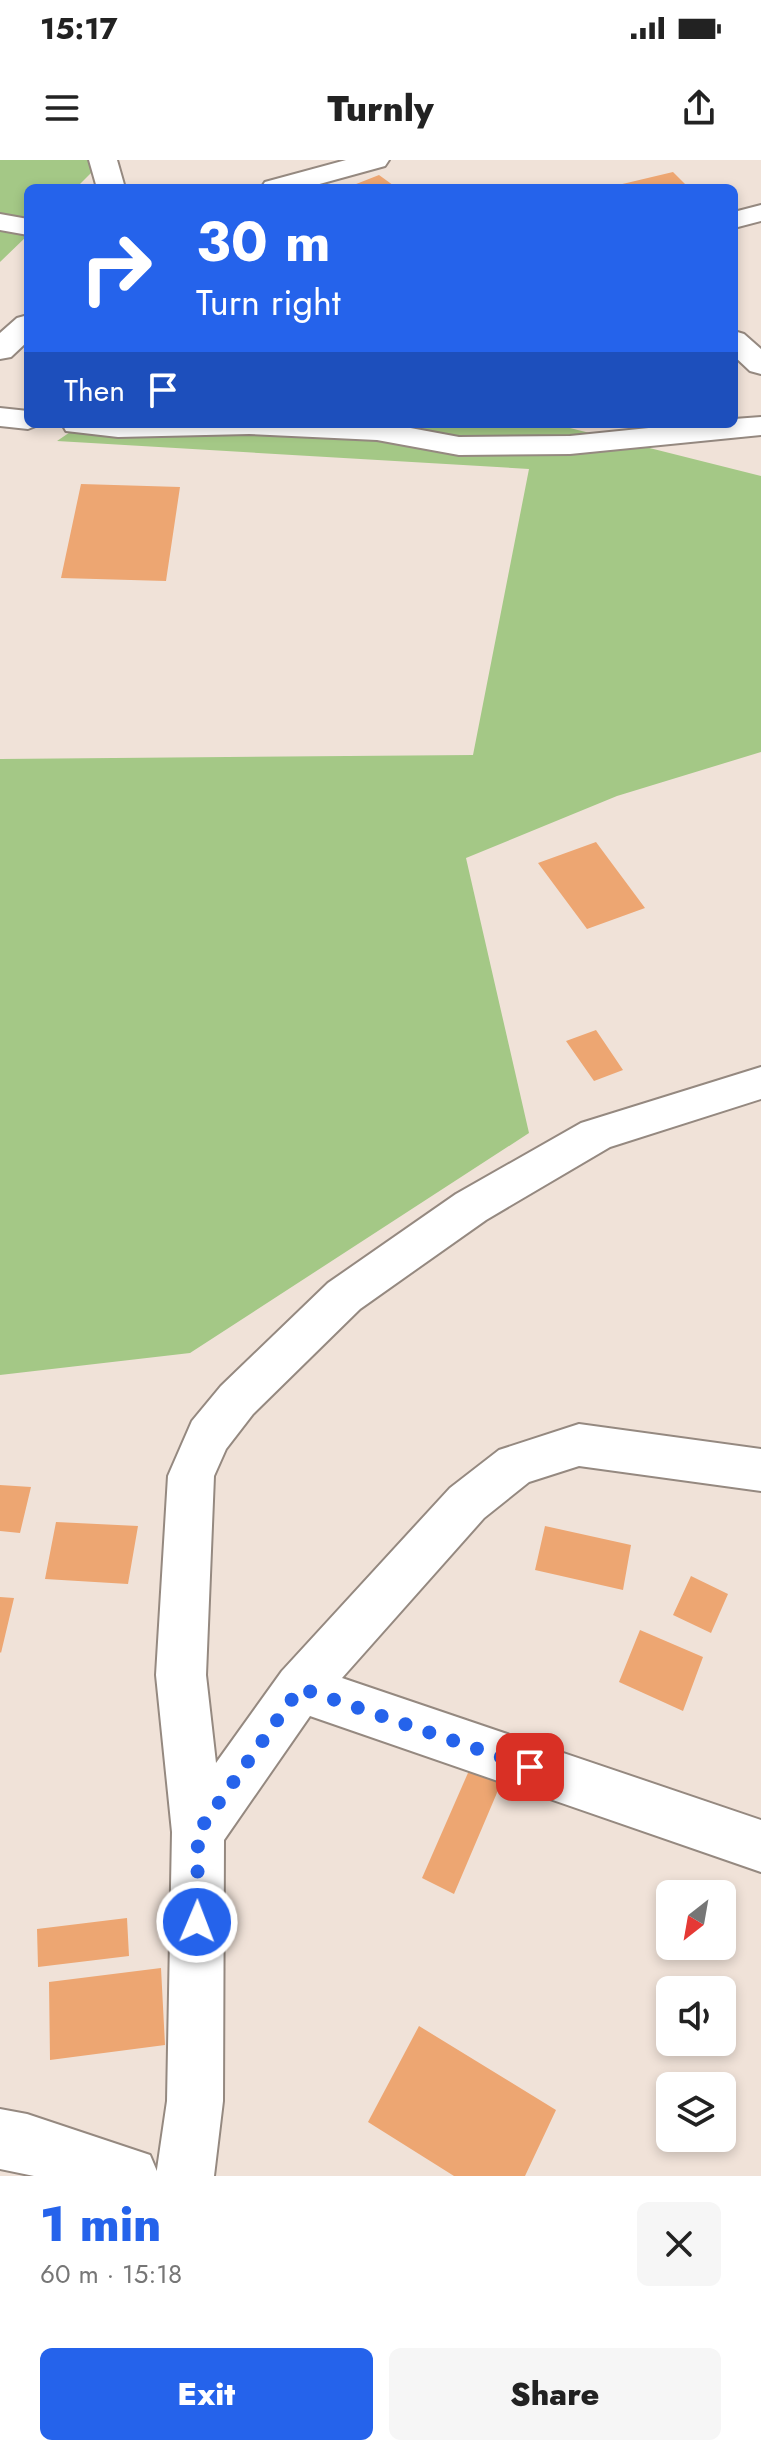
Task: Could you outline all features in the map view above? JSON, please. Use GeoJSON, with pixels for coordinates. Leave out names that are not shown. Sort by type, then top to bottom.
{"type":"FeatureCollection","features":[{"type":"Feature","properties":{"kind":"street"},"geometry":{"type":"LineString","coordinates":[[103,160],[110,184]]}},
{"type":"Feature","properties":{"kind":"street"},"geometry":{"type":"LineString","coordinates":[[289,184],[376,160]]}},
{"type":"Feature","properties":{"kind":"street"},"geometry":{"type":"LineString","coordinates":[[738,219],[761,213]]}},
{"type":"Feature","properties":{"kind":"street"},"geometry":{"type":"LineString","coordinates":[[0,222],[24,226]]}},
{"type":"Feature","properties":{"kind":"street"},"geometry":{"type":"LineString","coordinates":[[0,350],[24,328]]}},
{"type":"Feature","properties":{"kind":"street"},"geometry":{"type":"LineString","coordinates":[[738,344],[761,365]]}},
{"type":"Feature","properties":{"kind":"street"},"geometry":{"type":"LineString","coordinates":[[0,417],[24,420]]}},
{"type":"Feature","properties":{"kind":"street"},"geometry":{"type":"LineString","coordinates":[[313,428],[377,431],[459,446],[570,445],[761,426]]}},
{"type":"Feature","properties":{"kind":"street"},"geometry":{"type":"LineString","coordinates":[[185,2176],[195,2101],[198,1832],[181,1675],[191,1476],[208,1436],[237,1400],[344,1296],[471,1207],[596,1135],[761,1083]]}},
{"type":"Feature","properties":{"kind":"street"},"geometry":{"type":"LineString","coordinates":[[198,1832],[300,1688],[467,1503],[515,1465],[579,1445],[761,1470]]}},
{"type":"Feature","properties":{"kind":"street"},"geometry":{"type":"LineString","coordinates":[[300,1688],[761,1846]]}},
{"type":"Feature","properties":{"kind":"street"},"geometry":{"type":"LineString","coordinates":[[0,2139],[27,2144],[129,2176]]}},
{"type":"Feature","properties":{"kind":"green space"},"geometry":{"type":"Polygon","coordinates":[[[0,160],[104,160],[80,184],[24,184],[24,239],[0,262],[0,160]]]}},
{"type":"Feature","properties":{"kind":"green space"},"geometry":{"type":"Polygon","coordinates":[[[76,428],[570,428],[761,476],[761,752],[617,796],[466,858],[529,1133],[190,1353],[0,1375],[0,759],[473,755],[529,469],[57,441],[76,428]]]}},
{"type":"Feature","properties":{"kind":"building"},"geometry":{"type":"Polygon","coordinates":[[[673,172],[685,184],[622,184],[673,172]]]}},
{"type":"Feature","properties":{"kind":"building"},"geometry":{"type":"Polygon","coordinates":[[[379,175],[391,184],[356,184],[379,175]]]}},
{"type":"Feature","properties":{"kind":"building"},"geometry":{"type":"Polygon","coordinates":[[[81,484],[180,487],[166,581],[61,578],[81,484]]]}},
{"type":"Feature","properties":{"kind":"building"},"geometry":{"type":"Polygon","coordinates":[[[596,842],[645,908],[587,929],[538,863],[596,842]]]}},
{"type":"Feature","properties":{"kind":"building"},"geometry":{"type":"Polygon","coordinates":[[[596,1030],[623,1070],[594,1081],[566,1041],[596,1030]]]}},
{"type":"Feature","properties":{"kind":"building"},"geometry":{"type":"Polygon","coordinates":[[[0,1485],[31,1487],[20,1533],[0,1531],[0,1485]]]}},
{"type":"Feature","properties":{"kind":"building"},"geometry":{"type":"Polygon","coordinates":[[[56,1522],[138,1526],[128,1584],[45,1579],[56,1522]]]}},
{"type":"Feature","properties":{"kind":"building"},"geometry":{"type":"Polygon","coordinates":[[[545,1526],[631,1545],[623,1590],[535,1570],[545,1526]]]}},
{"type":"Feature","properties":{"kind":"building"},"geometry":{"type":"Polygon","coordinates":[[[691,1576],[728,1594],[711,1633],[673,1615],[691,1576]]]}},
{"type":"Feature","properties":{"kind":"building"},"geometry":{"type":"Polygon","coordinates":[[[0,1597],[14,1598],[1,1653],[0,1652],[0,1597]]]}},
{"type":"Feature","properties":{"kind":"building"},"geometry":{"type":"Polygon","coordinates":[[[640,1630],[703,1657],[683,1711],[619,1682],[640,1630]]]}},
{"type":"Feature","properties":{"kind":"building"},"geometry":{"type":"Polygon","coordinates":[[[471,1766],[502,1781],[454,1894],[422,1878],[471,1766]]]}},
{"type":"Feature","properties":{"kind":"building"},"geometry":{"type":"Polygon","coordinates":[[[127,1918],[129,1956],[38,1967],[37,1929],[127,1918]]]}},
{"type":"Feature","properties":{"kind":"building"},"geometry":{"type":"Polygon","coordinates":[[[161,1968],[165,2045],[50,2060],[49,1982],[161,1968]]]}},
{"type":"Feature","properties":{"kind":"building"},"geometry":{"type":"Polygon","coordinates":[[[419,2026],[556,2110],[525,2176],[454,2176],[368,2122],[419,2026]]]}},
{"type":"Feature","properties":{"kind":"route"},"geometry":{"type":"LineString","coordinates":[[197,1922],[198,1832],[300,1688],[530,1767]]}}]}
